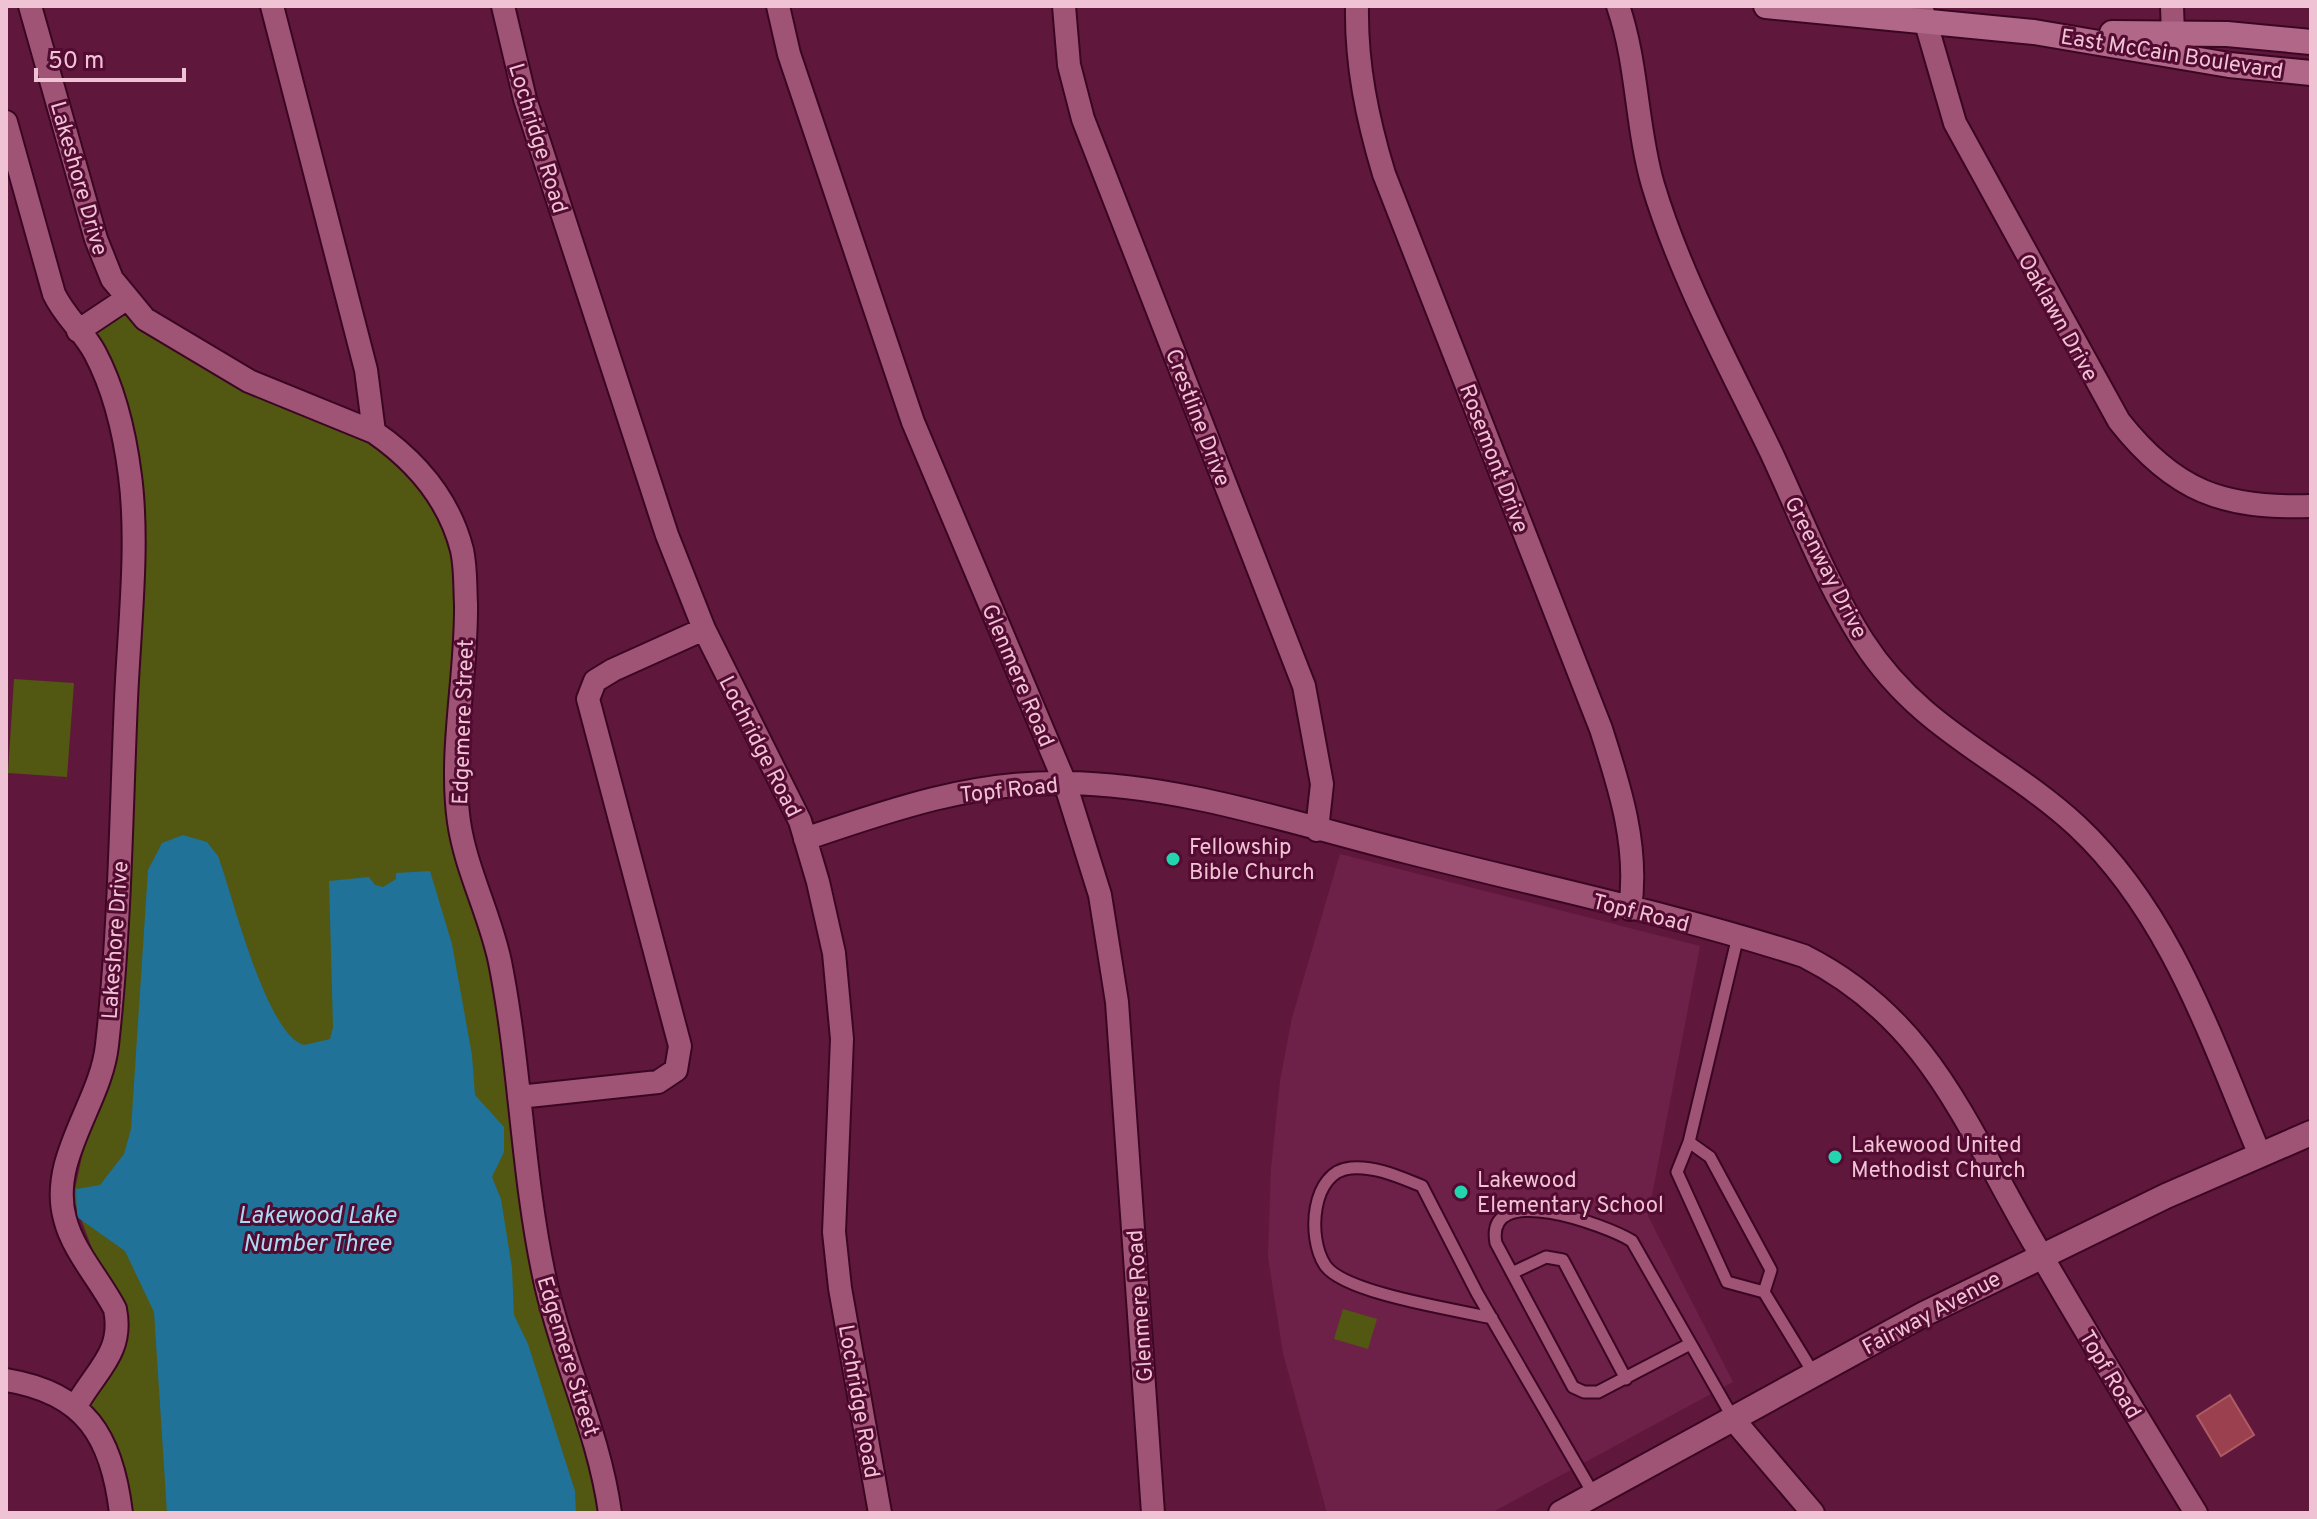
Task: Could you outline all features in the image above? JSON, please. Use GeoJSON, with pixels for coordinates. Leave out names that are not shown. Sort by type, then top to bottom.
{"type":"FeatureCollection","features":[{"type":"Feature","properties":{"kind":"main road","name":"East McCain Boulevard"},"geometry":{"type":"LineString","coordinates":[[1766,6],[1923,14],[2229,65],[2311,73]]}},
{"type":"Feature","properties":{"kind":"main road","name":"East McCain Boulevard"},"geometry":{"type":"LineString","coordinates":[[2034,32],[2173,34],[2311,42]]}},
{"type":"Feature","properties":{"kind":"street","name":"Lakeshore Drive"},"geometry":{"type":"LineString","coordinates":[[30,6],[96,239],[107,270],[126,299],[145,319],[249,381],[374,432]]}},
{"type":"Feature","properties":{"kind":"street"},"geometry":{"type":"LineString","coordinates":[[272,6],[366,370],[374,432]]}},
{"type":"Feature","properties":{"kind":"street","name":"Lochridge Road"},"geometry":{"type":"LineString","coordinates":[[503,6],[545,159],[667,535],[704,629],[775,769],[805,839],[818,882],[839,991],[842,1089],[834,1232],[840,1288],[880,1513]]}},
{"type":"Feature","properties":{"kind":"street","name":"Glenmere Road"},"geometry":{"type":"LineString","coordinates":[[778,6],[789,54],[913,422],[1065,783],[1100,895],[1117,1002],[1153,1513]]}},
{"type":"Feature","properties":{"kind":"street","name":"Crestline Drive"},"geometry":{"type":"LineString","coordinates":[[1064,6],[1069,65],[1083,119],[1304,686],[1322,784],[1317,830]]}},
{"type":"Feature","properties":{"kind":"street","name":"Rosemont Drive"},"geometry":{"type":"LineString","coordinates":[[1357,6],[1364,98],[1384,174],[1601,729],[1620,788],[1634,872],[1630,909]]}},
{"type":"Feature","properties":{"kind":"street","name":"Greenway Drive"},"geometry":{"type":"LineString","coordinates":[[1618,6],[1626,29],[1644,144],[1668,231],[1848,615],[1873,655],[1915,705],[1938,726],[2075,824],[2135,891],[2165,938],[2260,1155]]}},
{"type":"Feature","properties":{"kind":"street"},"geometry":{"type":"LineString","coordinates":[[2172,6],[2173,34]]}},
{"type":"Feature","properties":{"kind":"street","name":"Oaklawn Drive"},"geometry":{"type":"LineString","coordinates":[[1923,14],[1945,98],[1973,162],[2106,400],[2140,448],[2166,472],[2216,498],[2261,506],[2311,506]]}},
{"type":"Feature","properties":{"kind":"street","name":"Lakeshore Drive"},"geometry":{"type":"LineString","coordinates":[[6,122],[54,294],[63,312],[95,352],[123,436],[131,477],[117,927],[107,1049],[97,1088],[70,1150],[65,1177],[64,1218],[115,1309],[118,1321],[115,1347],[76,1406]]}},
{"type":"Feature","properties":{"kind":"street"},"geometry":{"type":"LineString","coordinates":[[78,331],[126,299]]}},
{"type":"Feature","properties":{"kind":"street","name":"Edgemere Street"},"geometry":{"type":"LineString","coordinates":[[374,432],[405,453],[431,484],[449,513],[462,552],[467,640],[456,798],[463,842],[500,962],[528,1184],[545,1281],[594,1435],[610,1513]]}},
{"type":"Feature","properties":{"kind":"street"},"geometry":{"type":"LineString","coordinates":[[519,1097],[658,1082],[676,1070],[680,1046],[588,699],[595,681],[704,629]]}},
{"type":"Feature","properties":{"kind":"street","name":"Topf Road"},"geometry":{"type":"LineString","coordinates":[[805,839],[944,795],[1065,783],[1184,797],[1738,936],[1804,956],[1851,982],[1884,1008],[1911,1037],[1948,1089],[2041,1255],[2196,1513]]}},
{"type":"Feature","properties":{"kind":"street","name":"Fairway Avenue"},"geometry":{"type":"LineString","coordinates":[[1561,1513],[1814,1374],[2041,1255],[2311,1133]]}},
{"type":"Feature","properties":{"kind":"street"},"geometry":{"type":"LineString","coordinates":[[6,1380],[46,1390],[76,1406],[89,1419],[108,1449],[121,1513]]}},
{"type":"Feature","properties":{"kind":"street"},"geometry":{"type":"LineString","coordinates":[[1733,1419],[1813,1513]]}},
{"type":"Feature","properties":{"kind":"lane"},"geometry":{"type":"LineString","coordinates":[[1738,936],[1689,1142],[1677,1172],[1727,1282],[1764,1292],[1814,1374]]}},
{"type":"Feature","properties":{"kind":"lane"},"geometry":{"type":"LineString","coordinates":[[1689,1142],[1710,1157],[1771,1270],[1764,1292]]}},
{"type":"Feature","properties":{"kind":"lane"},"geometry":{"type":"LineString","coordinates":[[1492,1318],[1356,1286],[1325,1266],[1315,1236],[1316,1206],[1327,1180],[1349,1168],[1384,1171],[1422,1186],[1492,1318],[1594,1495]]}},
{"type":"Feature","properties":{"kind":"lane"},"geometry":{"type":"LineString","coordinates":[[1690,1344],[1598,1392],[1584,1392],[1573,1387],[1512,1273],[1494,1230],[1498,1218],[1507,1212],[1526,1208],[1617,1232],[1632,1241],[1733,1419]]}},
{"type":"Feature","properties":{"kind":"lane"},"geometry":{"type":"LineString","coordinates":[[1512,1273],[1546,1257],[1563,1260],[1626,1379]]}},
{"type":"Feature","properties":{"kind":"shaded area","name":"Lakewood Elementary School"},"geometry":{"type":"Polygon","coordinates":[[[1340,854],[1700,946],[1648,1216],[1733,1382],[1491,1513],[1327,1513],[1283,1353],[1268,1257],[1271,1169],[1280,1081],[1292,1018],[1340,854]]]}},
{"type":"Feature","properties":{"kind":"green space"},"geometry":{"type":"Polygon","coordinates":[[[126,299],[146,319],[374,432],[445,505],[467,640],[456,798],[488,915],[534,1225],[610,1513],[115,1513],[76,1406],[115,1347],[115,1309],[73,1198],[97,1088],[120,839],[131,477],[78,331],[126,299]]]}},
{"type":"Feature","properties":{"kind":"green space"},"geometry":{"type":"Polygon","coordinates":[[[14,679],[74,683],[67,777],[8,773],[14,679]]]}},
{"type":"Feature","properties":{"kind":"green space"},"geometry":{"type":"Polygon","coordinates":[[[1343,1309],[1377,1319],[1368,1349],[1334,1339],[1343,1309]]]}},
{"type":"Feature","properties":{"kind":"water","name":"Lakewood Lake Number Three"},"geometry":{"type":"Polygon","coordinates":[[[183,835],[207,842],[218,856],[264,991],[290,1036],[304,1045],[330,1039],[333,1027],[329,881],[369,877],[375,885],[383,887],[396,879],[396,873],[430,871],[452,944],[472,1055],[475,1095],[504,1127],[504,1152],[492,1177],[501,1199],[512,1268],[514,1315],[528,1344],[575,1491],[576,1513],[167,1513],[154,1312],[125,1251],[77,1217],[76,1189],[100,1185],[124,1154],[131,1129],[148,870],[162,843],[183,835]]]}},
{"type":"Feature","properties":{"kind":"building"},"geometry":{"type":"Polygon","coordinates":[[[2230,1395],[2254,1435],[2221,1456],[2197,1416],[2230,1395]]]}},
{"type":"Feature","properties":{"kind":"place","name":"Fellowship Bible Church"},"geometry":{"type":"Point","coordinates":[1173,859]}},
{"type":"Feature","properties":{"kind":"place","name":"Lakewood United Methodist Church"},"geometry":{"type":"Point","coordinates":[1835,1157]}},
{"type":"Feature","properties":{"kind":"place","name":"Lakewood Elementary School"},"geometry":{"type":"Point","coordinates":[1461,1192]}}]}
